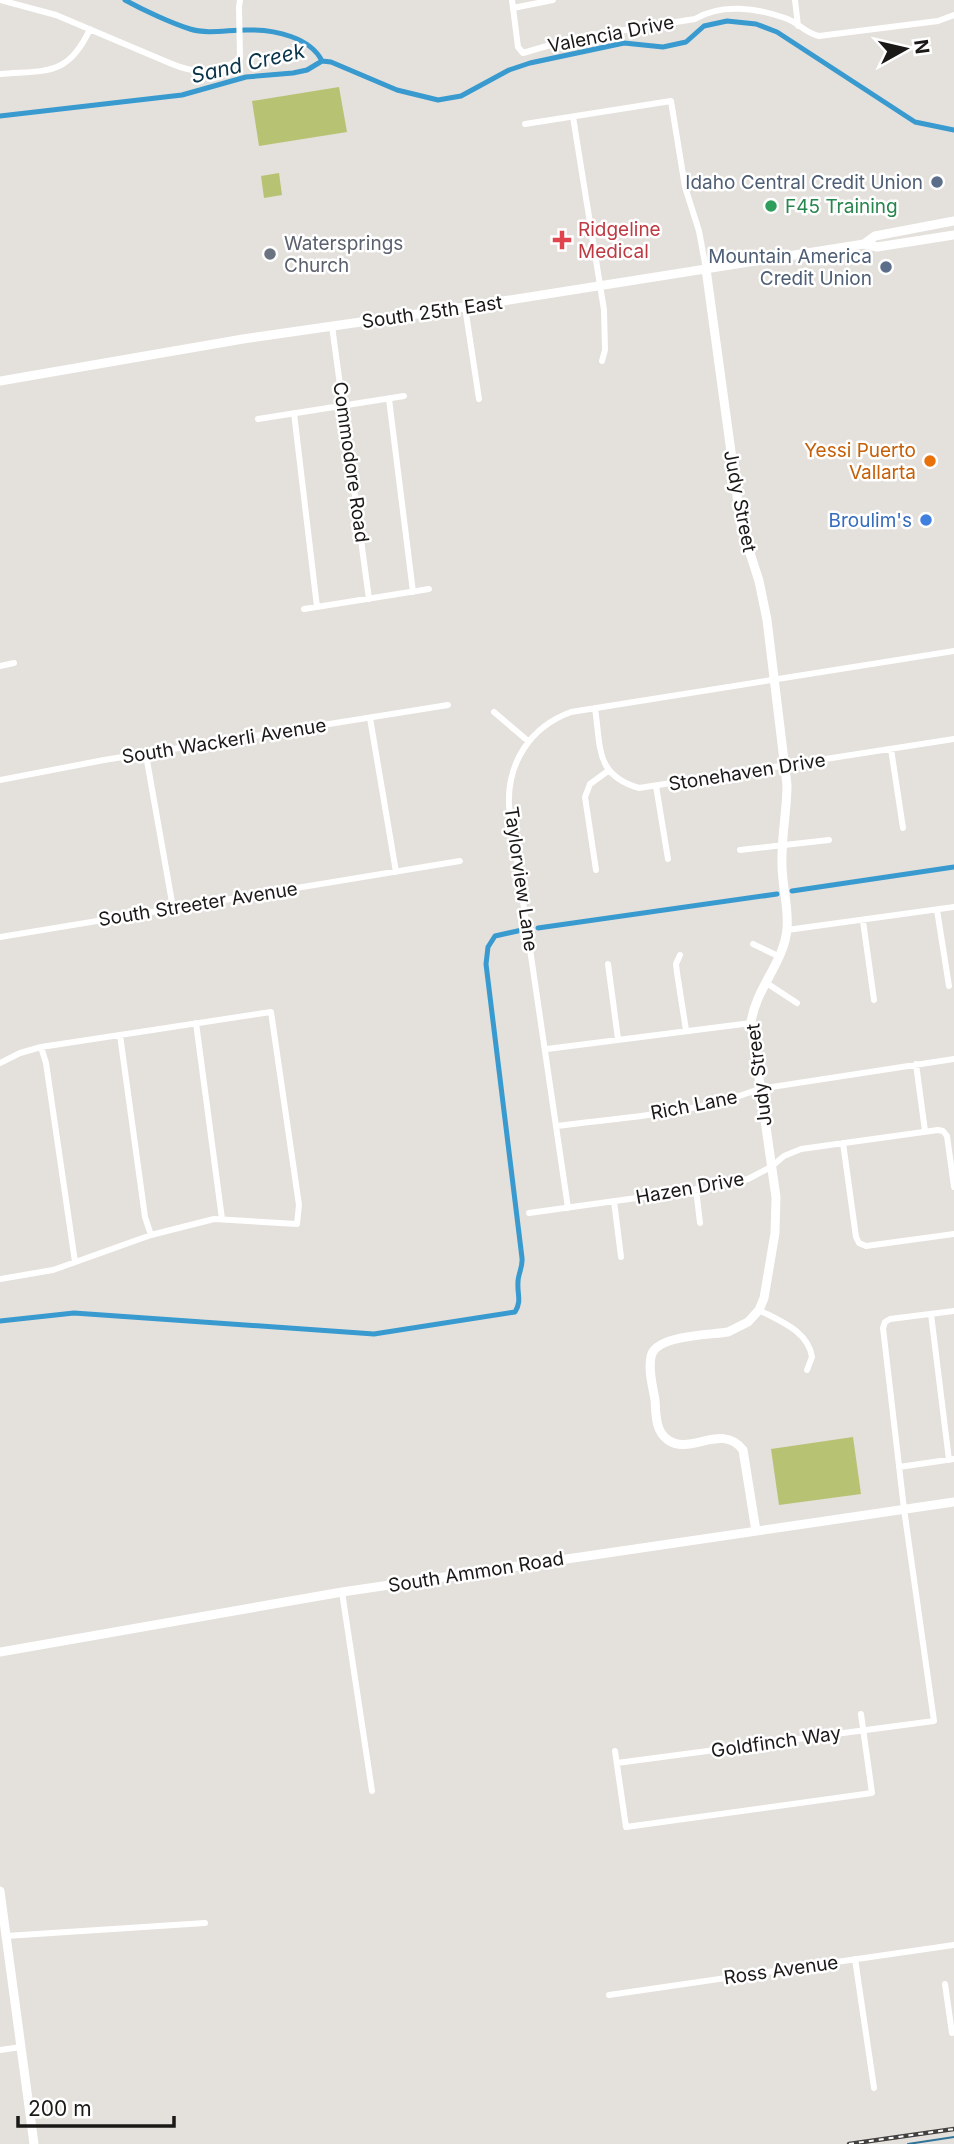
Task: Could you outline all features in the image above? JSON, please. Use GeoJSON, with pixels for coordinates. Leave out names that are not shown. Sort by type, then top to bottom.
{"type":"FeatureCollection","features":[{"type":"Feature","properties":{"kind":"street"},"geometry":{"type":"LineString","coordinates":[[1,0],[56,15],[189,71],[205,73],[234,64],[240,58],[240,0]]}},
{"type":"Feature","properties":{"kind":"street"},"geometry":{"type":"LineString","coordinates":[[512,4],[553,0]]}},
{"type":"Feature","properties":{"kind":"street"},"geometry":{"type":"LineString","coordinates":[[795,0],[798,26]]}},
{"type":"Feature","properties":{"kind":"street","name":"Valencia Drive"},"geometry":{"type":"LineString","coordinates":[[512,4],[517,47],[523,53],[573,38],[695,19],[705,12],[742,8],[785,18],[811,34],[826,36],[938,21],[954,15]]}},
{"type":"Feature","properties":{"kind":"street"},"geometry":{"type":"LineString","coordinates":[[0,74],[52,69],[64,65],[75,57],[90,29]]}},
{"type":"Feature","properties":{"kind":"street"},"geometry":{"type":"LineString","coordinates":[[526,124],[671,102],[685,187],[702,244],[706,269]]}},
{"type":"Feature","properties":{"kind":"street"},"geometry":{"type":"LineString","coordinates":[[573,117],[605,329],[602,361]]}},
{"type":"Feature","properties":{"kind":"street","name":"South 25th East"},"geometry":{"type":"LineString","coordinates":[[864,244],[875,236],[954,221]]}},
{"type":"Feature","properties":{"kind":"street","name":"South 25th East"},"geometry":{"type":"LineString","coordinates":[[0,381],[332,326],[864,244],[877,247],[954,235]]}},
{"type":"Feature","properties":{"kind":"street","name":"Judy Street"},"geometry":{"type":"LineString","coordinates":[[706,269],[741,525],[764,603],[785,766],[787,810],[781,862],[787,930],[778,956],[755,1001],[751,1023],[776,1197],[775,1233],[764,1298],[759,1310]]}},
{"type":"Feature","properties":{"kind":"street"},"geometry":{"type":"LineString","coordinates":[[465,307],[479,399]]}},
{"type":"Feature","properties":{"kind":"street","name":"Commodore Road"},"geometry":{"type":"LineString","coordinates":[[332,326],[369,599]]}},
{"type":"Feature","properties":{"kind":"street"},"geometry":{"type":"LineString","coordinates":[[258,419],[404,396]]}},
{"type":"Feature","properties":{"kind":"street"},"geometry":{"type":"LineString","coordinates":[[388,399],[413,592]]}},
{"type":"Feature","properties":{"kind":"street"},"geometry":{"type":"LineString","coordinates":[[294,413],[317,607]]}},
{"type":"Feature","properties":{"kind":"street"},"geometry":{"type":"LineString","coordinates":[[304,609],[429,589]]}},
{"type":"Feature","properties":{"kind":"street","name":"Taylorview Lane"},"geometry":{"type":"LineString","coordinates":[[568,1208],[547,1049],[509,806],[514,765],[528,741],[542,727],[561,715],[954,651]]}},
{"type":"Feature","properties":{"kind":"street"},"geometry":{"type":"LineString","coordinates":[[0,666],[14,663]]}},
{"type":"Feature","properties":{"kind":"street","name":"South Wackerli Avenue"},"geometry":{"type":"LineString","coordinates":[[0,780],[449,705]]}},
{"type":"Feature","properties":{"kind":"street"},"geometry":{"type":"LineString","coordinates":[[595,708],[603,760],[608,771],[590,784],[585,797],[596,870]]}},
{"type":"Feature","properties":{"kind":"street"},"geometry":{"type":"LineString","coordinates":[[494,712],[528,741]]}},
{"type":"Feature","properties":{"kind":"street"},"geometry":{"type":"LineString","coordinates":[[370,719],[396,872]]}},
{"type":"Feature","properties":{"kind":"street","name":"Stonehaven Drive"},"geometry":{"type":"LineString","coordinates":[[608,771],[624,783],[639,788],[954,739]]}},
{"type":"Feature","properties":{"kind":"street"},"geometry":{"type":"LineString","coordinates":[[891,749],[903,828]]}},
{"type":"Feature","properties":{"kind":"street"},"geometry":{"type":"LineString","coordinates":[[146,755],[173,908]]}},
{"type":"Feature","properties":{"kind":"street"},"geometry":{"type":"LineString","coordinates":[[656,786],[668,859]]}},
{"type":"Feature","properties":{"kind":"street"},"geometry":{"type":"LineString","coordinates":[[740,850],[829,840]]}},
{"type":"Feature","properties":{"kind":"street","name":"South Streeter Avenue"},"geometry":{"type":"LineString","coordinates":[[0,937],[460,861]]}},
{"type":"Feature","properties":{"kind":"street"},"geometry":{"type":"LineString","coordinates":[[787,930],[954,907]]}},
{"type":"Feature","properties":{"kind":"street"},"geometry":{"type":"LineString","coordinates":[[937,910],[949,986]]}},
{"type":"Feature","properties":{"kind":"street"},"geometry":{"type":"LineString","coordinates":[[863,920],[874,1000]]}},
{"type":"Feature","properties":{"kind":"street"},"geometry":{"type":"LineString","coordinates":[[753,944],[778,956]]}},
{"type":"Feature","properties":{"kind":"street"},"geometry":{"type":"LineString","coordinates":[[680,955],[676,964],[687,1030]]}},
{"type":"Feature","properties":{"kind":"street"},"geometry":{"type":"LineString","coordinates":[[608,964],[618,1039]]}},
{"type":"Feature","properties":{"kind":"street"},"geometry":{"type":"LineString","coordinates":[[765,982],[797,1003]]}},
{"type":"Feature","properties":{"kind":"street"},"geometry":{"type":"LineString","coordinates":[[0,1063],[41,1047],[271,1012],[299,1205],[297,1224],[222,1219],[151,1235],[34,1274],[0,1279]]}},
{"type":"Feature","properties":{"kind":"street"},"geometry":{"type":"LineString","coordinates":[[195,1023],[222,1219]]}},
{"type":"Feature","properties":{"kind":"street"},"geometry":{"type":"LineString","coordinates":[[547,1049],[751,1023]]}},
{"type":"Feature","properties":{"kind":"street"},"geometry":{"type":"LineString","coordinates":[[120,1035],[145,1216],[151,1235]]}},
{"type":"Feature","properties":{"kind":"street"},"geometry":{"type":"LineString","coordinates":[[41,1047],[46,1063],[75,1262]]}},
{"type":"Feature","properties":{"kind":"street","name":"Rich Lane"},"geometry":{"type":"LineString","coordinates":[[557,1126],[695,1108],[729,1101],[760,1089],[954,1059]]}},
{"type":"Feature","properties":{"kind":"street"},"geometry":{"type":"LineString","coordinates":[[916,1064],[925,1131],[943,1131],[947,1136],[954,1187]]}},
{"type":"Feature","properties":{"kind":"street","name":"Hazen Drive"},"geometry":{"type":"LineString","coordinates":[[529,1213],[748,1179],[771,1167],[784,1156],[802,1149],[925,1131]]}},
{"type":"Feature","properties":{"kind":"street"},"geometry":{"type":"LineString","coordinates":[[844,1143],[859,1243],[866,1246],[954,1234]]}},
{"type":"Feature","properties":{"kind":"street"},"geometry":{"type":"LineString","coordinates":[[696,1189],[700,1223]]}},
{"type":"Feature","properties":{"kind":"street"},"geometry":{"type":"LineString","coordinates":[[614,1201],[621,1256]]}},
{"type":"Feature","properties":{"kind":"street"},"geometry":{"type":"LineString","coordinates":[[756,1531],[743,1450],[737,1443],[729,1439],[678,1444],[664,1437],[658,1424],[650,1361],[654,1348],[664,1342],[728,1332],[748,1322],[759,1310],[790,1326],[806,1342],[811,1357],[807,1370]]}},
{"type":"Feature","properties":{"kind":"street"},"geometry":{"type":"LineString","coordinates":[[904,1509],[883,1328],[885,1322],[890,1319],[954,1311]]}},
{"type":"Feature","properties":{"kind":"street"},"geometry":{"type":"LineString","coordinates":[[899,1466],[951,1460],[931,1314]]}},
{"type":"Feature","properties":{"kind":"street","name":"South Ammon Road"},"geometry":{"type":"LineString","coordinates":[[0,1652],[342,1592],[954,1502]]}},
{"type":"Feature","properties":{"kind":"street","name":"Goldfinch Way"},"geometry":{"type":"LineString","coordinates":[[617,1763],[934,1721],[904,1509]]}},
{"type":"Feature","properties":{"kind":"street"},"geometry":{"type":"LineString","coordinates":[[342,1592],[372,1791]]}},
{"type":"Feature","properties":{"kind":"street"},"geometry":{"type":"LineString","coordinates":[[615,1751],[626,1827],[872,1793],[861,1714]]}},
{"type":"Feature","properties":{"kind":"street"},"geometry":{"type":"LineString","coordinates":[[0,1891],[34,2144]]}},
{"type":"Feature","properties":{"kind":"street"},"geometry":{"type":"LineString","coordinates":[[6,1936],[205,1923]]}},
{"type":"Feature","properties":{"kind":"street","name":"Ross Avenue"},"geometry":{"type":"LineString","coordinates":[[609,1995],[954,1945]]}},
{"type":"Feature","properties":{"kind":"street"},"geometry":{"type":"LineString","coordinates":[[855,1959],[874,2088]]}},
{"type":"Feature","properties":{"kind":"street"},"geometry":{"type":"LineString","coordinates":[[945,1984],[951,2006],[952,2033]]}},
{"type":"Feature","properties":{"kind":"street"},"geometry":{"type":"LineString","coordinates":[[0,2050],[21,2047]]}},
{"type":"Feature","properties":{"kind":"green space"},"geometry":{"type":"Polygon","coordinates":[[[339,87],[347,132],[259,146],[252,101],[339,87]]]}},
{"type":"Feature","properties":{"kind":"green space"},"geometry":{"type":"Polygon","coordinates":[[[279,173],[282,195],[264,198],[261,176],[279,173]]]}},
{"type":"Feature","properties":{"kind":"green space"},"geometry":{"type":"Polygon","coordinates":[[[853,1437],[861,1494],[779,1505],[771,1449],[853,1437]]]}},
{"type":"Feature","properties":{"kind":"waterway"},"geometry":{"type":"LineString","coordinates":[[125,0],[166,20],[197,31],[260,30],[291,36],[309,46],[322,61]]}},
{"type":"Feature","properties":{"kind":"waterway","name":"Sand Creek"},"geometry":{"type":"LineString","coordinates":[[0,116],[182,95],[246,77],[307,70],[322,61],[331,62],[397,90],[438,100],[461,96],[509,70],[530,63],[624,43],[663,47],[686,42],[704,26],[727,21],[756,24],[777,32],[915,122],[954,130]]}},
{"type":"Feature","properties":{"kind":"waterway"},"geometry":{"type":"LineString","coordinates":[[792,891],[954,867]]}},
{"type":"Feature","properties":{"kind":"waterway"},"geometry":{"type":"LineString","coordinates":[[538,928],[777,894]]}},
{"type":"Feature","properties":{"kind":"waterway"},"geometry":{"type":"LineString","coordinates":[[0,1321],[74,1313],[374,1334],[515,1312],[519,1301],[518,1279],[522,1258],[486,964],[488,947],[495,936],[522,930]]}},
{"type":"Feature","properties":{"kind":"waterway"},"geometry":{"type":"LineString","coordinates":[[908,2144],[954,2137]]}},
{"type":"Feature","properties":{"kind":"railway"},"geometry":{"type":"LineString","coordinates":[[849,2144],[954,2129]]}},
{"type":"Feature","properties":{"kind":"place","name":"Idaho Central Credit Union"},"geometry":{"type":"Point","coordinates":[937,182]}},
{"type":"Feature","properties":{"kind":"place","name":"F45 Training"},"geometry":{"type":"Point","coordinates":[771,206]}},
{"type":"Feature","properties":{"kind":"place","name":"Ridgeline Medical"},"geometry":{"type":"Point","coordinates":[562,240]}},
{"type":"Feature","properties":{"kind":"place","name":"Watersprings Church"},"geometry":{"type":"Point","coordinates":[270,254]}},
{"type":"Feature","properties":{"kind":"place","name":"Mountain America Credit Union"},"geometry":{"type":"Point","coordinates":[886,267]}},
{"type":"Feature","properties":{"kind":"place","name":"Yessi Puerto Vallarta"},"geometry":{"type":"Point","coordinates":[930,461]}},
{"type":"Feature","properties":{"kind":"place","name":"Broulim's"},"geometry":{"type":"Point","coordinates":[926,520]}}]}
